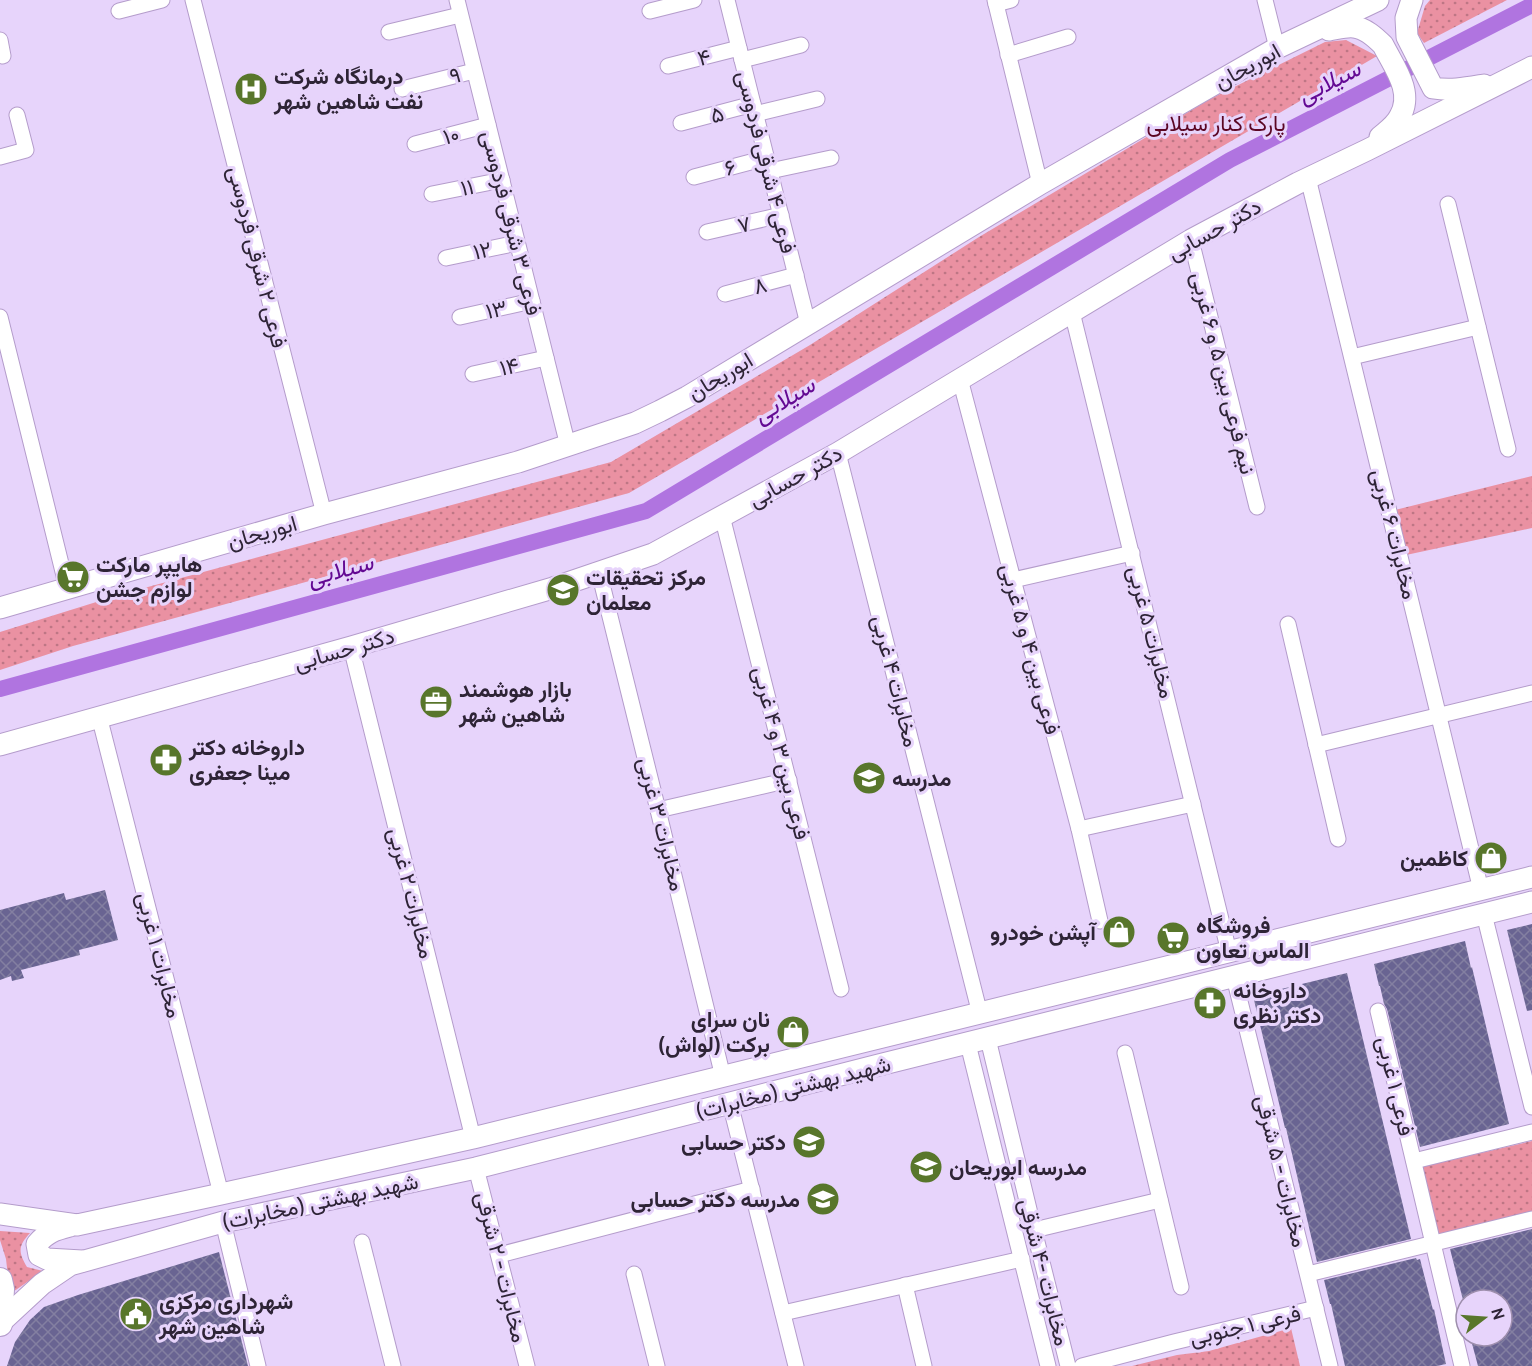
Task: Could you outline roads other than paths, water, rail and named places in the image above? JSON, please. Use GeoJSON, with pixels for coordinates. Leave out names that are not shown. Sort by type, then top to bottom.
{"type":"FeatureCollection","features":[{"type":"Feature","properties":{"kind":"main road","name":"ابوریحان"},"geometry":{"type":"LineString","coordinates":[[0,608],[324,514],[518,462],[635,423],[660,411],[1040,184],[1277,48],[1378,0]]}},
{"type":"Feature","properties":{"kind":"main road"},"geometry":{"type":"LineString","coordinates":[[1412,0],[1406,18],[1407,37],[1433,88],[1457,89],[1503,81]]}},
{"type":"Feature","properties":{"kind":"main road"},"geometry":{"type":"LineString","coordinates":[[1309,32],[1354,27],[1367,32],[1380,42],[1405,90],[1405,103],[1400,116],[1367,150]]}},
{"type":"Feature","properties":{"kind":"main road","name":"دکتر حسابی"},"geometry":{"type":"LineString","coordinates":[[0,745],[554,588],[653,554],[838,453],[1191,240],[1308,178],[1532,67]]}},
{"type":"Feature","properties":{"kind":"main road","name":"شهید بهشتی (مخابرات)"},"geometry":{"type":"LineString","coordinates":[[0,1214],[77,1225],[221,1194],[472,1138],[1532,877]]}},
{"type":"Feature","properties":{"kind":"main road","name":"شهید بهشتی (مخابرات)"},"geometry":{"type":"LineString","coordinates":[[0,1323],[42,1284],[70,1265],[223,1222],[476,1168],[1532,902]]}},
{"type":"Feature","properties":{"kind":"main road"},"geometry":{"type":"LineString","coordinates":[[1327,928],[1332,952]]}},
{"type":"Feature","properties":{"kind":"main road"},"geometry":{"type":"LineString","coordinates":[[77,1225],[57,1229],[45,1235],[37,1244],[39,1255],[47,1259],[84,1261]]}},
{"type":"Feature","properties":{"kind":"main road"},"geometry":{"type":"LineString","coordinates":[[0,1280],[2,1289],[0,1323]]}},
{"type":"Feature","properties":{"kind":"street"},"geometry":{"type":"LineString","coordinates":[[119,11],[162,0]]}},
{"type":"Feature","properties":{"kind":"street","name":"فرعی ۲ شرقی فردوسی"},"geometry":{"type":"LineString","coordinates":[[193,0],[324,514]]}},
{"type":"Feature","properties":{"kind":"street"},"geometry":{"type":"LineString","coordinates":[[650,11],[694,0]]}},
{"type":"Feature","properties":{"kind":"street"},"geometry":{"type":"LineString","coordinates":[[1265,0],[1277,48]]}},
{"type":"Feature","properties":{"kind":"street","name":"فرعی ۴ شرقی فردوسی"},"geometry":{"type":"LineString","coordinates":[[731,1],[740,54],[808,324]]}},
{"type":"Feature","properties":{"kind":"street"},"geometry":{"type":"LineString","coordinates":[[1000,1],[1008,55],[1040,184]]}},
{"type":"Feature","properties":{"kind":"street"},"geometry":{"type":"LineString","coordinates":[[389,32],[459,8]]}},
{"type":"Feature","properties":{"kind":"street","name":"فرعی ۳ شرقی فردوسی"},"geometry":{"type":"LineString","coordinates":[[459,8],[568,446]]}},
{"type":"Feature","properties":{"kind":"street"},"geometry":{"type":"LineString","coordinates":[[1008,55],[1068,37]]}},
{"type":"Feature","properties":{"kind":"street"},"geometry":{"type":"LineString","coordinates":[[0,40],[3,56]]}},
{"type":"Feature","properties":{"kind":"street","name":"۴"},"geometry":{"type":"LineString","coordinates":[[668,66],[801,45]]}},
{"type":"Feature","properties":{"kind":"street","name":"۹"},"geometry":{"type":"LineString","coordinates":[[402,89],[474,70]]}},
{"type":"Feature","properties":{"kind":"street","name":"۵"},"geometry":{"type":"LineString","coordinates":[[681,123],[816,99]]}},
{"type":"Feature","properties":{"kind":"street"},"geometry":{"type":"LineString","coordinates":[[0,157],[26,150],[17,115]]}},
{"type":"Feature","properties":{"kind":"street","name":"۱۰"},"geometry":{"type":"LineString","coordinates":[[415,144],[488,125]]}},
{"type":"Feature","properties":{"kind":"street","name":"۶"},"geometry":{"type":"LineString","coordinates":[[694,177],[831,158]]}},
{"type":"Feature","properties":{"kind":"street","name":"مخابرات ۶ غربی"},"geometry":{"type":"LineString","coordinates":[[1308,178],[1481,890]]}},
{"type":"Feature","properties":{"kind":"street","name":"۱۱"},"geometry":{"type":"LineString","coordinates":[[432,194],[502,180]]}},
{"type":"Feature","properties":{"kind":"street"},"geometry":{"type":"LineString","coordinates":[[1448,204],[1508,449]]}},
{"type":"Feature","properties":{"kind":"street","name":"۷"},"geometry":{"type":"LineString","coordinates":[[707,232],[781,215]]}},
{"type":"Feature","properties":{"kind":"street","name":"نیم فرعی بین ۵ و ۶ غربی"},"geometry":{"type":"LineString","coordinates":[[1191,240],[1257,507]]}},
{"type":"Feature","properties":{"kind":"street","name":"۱۲"},"geometry":{"type":"LineString","coordinates":[[446,258],[517,243]]}},
{"type":"Feature","properties":{"kind":"street","name":"۸"},"geometry":{"type":"LineString","coordinates":[[725,294],[796,275]]}},
{"type":"Feature","properties":{"kind":"street","name":"۱۳"},"geometry":{"type":"LineString","coordinates":[[460,317],[532,302]]}},
{"type":"Feature","properties":{"kind":"street","name":"مخابرات ۵ غربی"},"geometry":{"type":"LineString","coordinates":[[1072,312],[1229,952]]}},
{"type":"Feature","properties":{"kind":"street"},"geometry":{"type":"LineString","coordinates":[[0,317],[67,588]]}},
{"type":"Feature","properties":{"kind":"street"},"geometry":{"type":"LineString","coordinates":[[1352,357],[1478,327]]}},
{"type":"Feature","properties":{"kind":"street","name":"۱۴"},"geometry":{"type":"LineString","coordinates":[[473,374],[546,358]]}},
{"type":"Feature","properties":{"kind":"street","name":"فرعی بین ۴ و ۵ غربی"},"geometry":{"type":"LineString","coordinates":[[960,379],[1079,829],[1100,921]]}},
{"type":"Feature","properties":{"kind":"street","name":"مخابرات ۴ غربی"},"geometry":{"type":"LineString","coordinates":[[838,453],[980,1014]]}},
{"type":"Feature","properties":{"kind":"street","name":"فرعی بین ۳ و ۴ غربی"},"geometry":{"type":"LineString","coordinates":[[722,516],[841,990]]}},
{"type":"Feature","properties":{"kind":"street"},"geometry":{"type":"LineString","coordinates":[[1013,580],[1132,553]]}},
{"type":"Feature","properties":{"kind":"street","name":"مخابرات ۳ غربی"},"geometry":{"type":"LineString","coordinates":[[599,572],[723,1077]]}},
{"type":"Feature","properties":{"kind":"street"},"geometry":{"type":"LineString","coordinates":[[1288,624],[1338,839]]}},
{"type":"Feature","properties":{"kind":"street","name":"مخابرات ۲ غربی"},"geometry":{"type":"LineString","coordinates":[[351,647],[472,1138]]}},
{"type":"Feature","properties":{"kind":"street"},"geometry":{"type":"LineString","coordinates":[[1316,745],[1532,693]]}},
{"type":"Feature","properties":{"kind":"street","name":"مخابرات ۱ غربی"},"geometry":{"type":"LineString","coordinates":[[99,716],[221,1194]]}},
{"type":"Feature","properties":{"kind":"street"},"geometry":{"type":"LineString","coordinates":[[658,810],[789,780]]}},
{"type":"Feature","properties":{"kind":"street"},"geometry":{"type":"LineString","coordinates":[[1079,829],[1194,804]]}},
{"type":"Feature","properties":{"kind":"street"},"geometry":{"type":"LineString","coordinates":[[1484,914],[1532,1107]]}},
{"type":"Feature","properties":{"kind":"street","name":"مخابرات - ۵ شرقی"},"geometry":{"type":"LineString","coordinates":[[1233,977],[1330,1366]]}},
{"type":"Feature","properties":{"kind":"street","name":"فرعی ۱ غربی"},"geometry":{"type":"LineString","coordinates":[[1378,1011],[1462,1366]]}},
{"type":"Feature","properties":{"kind":"street","name":"مخابرات -۴ شرقی"},"geometry":{"type":"LineString","coordinates":[[988,1039],[1068,1366]]}},
{"type":"Feature","properties":{"kind":"street"},"geometry":{"type":"LineString","coordinates":[[968,1044],[1048,1366]]}},
{"type":"Feature","properties":{"kind":"street"},"geometry":{"type":"LineString","coordinates":[[1125,1053],[1181,1287]]}},
{"type":"Feature","properties":{"kind":"street"},"geometry":{"type":"LineString","coordinates":[[730,1103],[796,1366]]}},
{"type":"Feature","properties":{"kind":"street"},"geometry":{"type":"LineString","coordinates":[[1414,1161],[1532,1132]]}},
{"type":"Feature","properties":{"kind":"street","name":"مخابرات - ۲ شرقی"},"geometry":{"type":"LineString","coordinates":[[476,1168],[527,1366]]}},
{"type":"Feature","properties":{"kind":"street"},"geometry":{"type":"LineString","coordinates":[[499,1255],[752,1189]]}},
{"type":"Feature","properties":{"kind":"street"},"geometry":{"type":"LineString","coordinates":[[1034,1230],[1160,1200]]}},
{"type":"Feature","properties":{"kind":"street"},"geometry":{"type":"LineString","coordinates":[[1308,1274],[1532,1219]]}},
{"type":"Feature","properties":{"kind":"street"},"geometry":{"type":"LineString","coordinates":[[223,1222],[258,1366]]}},
{"type":"Feature","properties":{"kind":"street"},"geometry":{"type":"LineString","coordinates":[[362,1242],[393,1366]]}},
{"type":"Feature","properties":{"kind":"street"},"geometry":{"type":"LineString","coordinates":[[783,1313],[1022,1259]]}},
{"type":"Feature","properties":{"kind":"street"},"geometry":{"type":"LineString","coordinates":[[634,1274],[657,1366]]}},
{"type":"Feature","properties":{"kind":"street"},"geometry":{"type":"LineString","coordinates":[[905,1285],[924,1366]]}},
{"type":"Feature","properties":{"kind":"street","name":"فرعی ۱ جنوبی"},"geometry":{"type":"LineString","coordinates":[[1082,1366],[1316,1308]]}},
{"type":"Feature","properties":{"kind":"waterway","name":"سیلابی"},"geometry":{"type":"LineString","coordinates":[[0,689],[646,511],[1230,160],[1532,5]]}},
{"type":"Feature","properties":{"kind":"place","name":"درمانگاه شرکت نفت شاهین شهر"},"geometry":{"type":"Point","coordinates":[251,89]}},
{"type":"Feature","properties":{"kind":"place","name":"هایپر مارکت لوازم جشن"},"geometry":{"type":"Point","coordinates":[73,577]}},
{"type":"Feature","properties":{"kind":"place","name":"مرکز تحقیقات معلمان"},"geometry":{"type":"Point","coordinates":[563,590]}},
{"type":"Feature","properties":{"kind":"place","name":"بازار هوشمند شاهین شهر"},"geometry":{"type":"Point","coordinates":[436,702]}},
{"type":"Feature","properties":{"kind":"place","name":"داروخانه دکتر مینا جعفری"},"geometry":{"type":"Point","coordinates":[166,760]}},
{"type":"Feature","properties":{"kind":"place","name":"مدرسه"},"geometry":{"type":"Point","coordinates":[869,778]}},
{"type":"Feature","properties":{"kind":"place","name":"کاظمین"},"geometry":{"type":"Point","coordinates":[1491,858]}},
{"type":"Feature","properties":{"kind":"place","name":"آپشن خودرو"},"geometry":{"type":"Point","coordinates":[1119,932]}},
{"type":"Feature","properties":{"kind":"place","name":"فروشگاه الماس تعاون"},"geometry":{"type":"Point","coordinates":[1173,938]}},
{"type":"Feature","properties":{"kind":"place","name":"داروخانه دکتر نظری"},"geometry":{"type":"Point","coordinates":[1210,1003]}},
{"type":"Feature","properties":{"kind":"place","name":"نان سرای برکت (لواش)"},"geometry":{"type":"Point","coordinates":[793,1032]}},
{"type":"Feature","properties":{"kind":"place","name":"دکتر حسابی"},"geometry":{"type":"Point","coordinates":[809,1142]}},
{"type":"Feature","properties":{"kind":"place","name":"مدرسه ابوریحان"},"geometry":{"type":"Point","coordinates":[926,1167]}},
{"type":"Feature","properties":{"kind":"place","name":"مدرسه دکتر حسابی"},"geometry":{"type":"Point","coordinates":[823,1199]}},
{"type":"Feature","properties":{"kind":"place","name":"شهرداری مرکزی شاهین شهر"},"geometry":{"type":"Point","coordinates":[136,1314]}},
{"type":"Feature","properties":{"kind":"park label","name":"پارک کنار سیلابی"},"geometry":{"type":"Point","coordinates":[1216,123]}}]}
